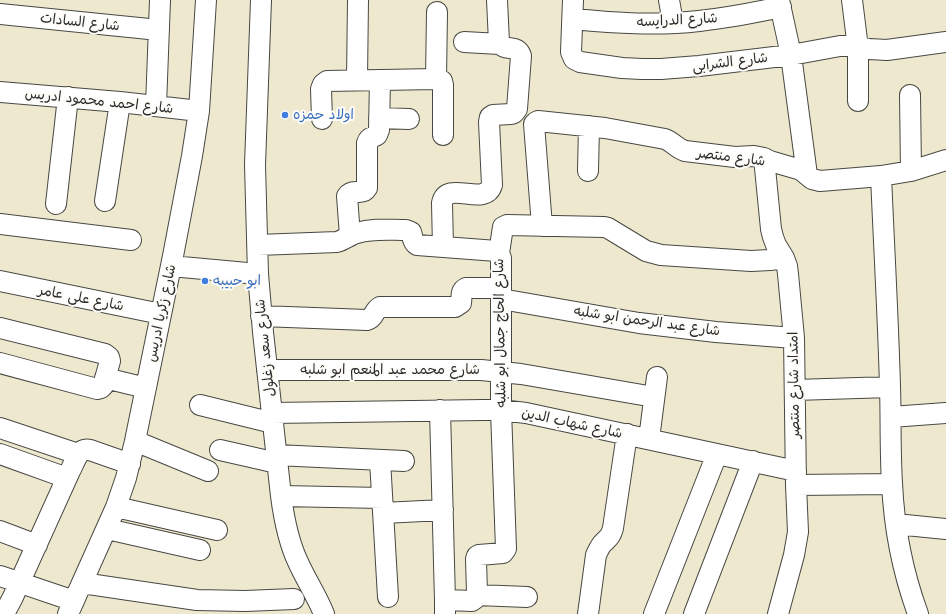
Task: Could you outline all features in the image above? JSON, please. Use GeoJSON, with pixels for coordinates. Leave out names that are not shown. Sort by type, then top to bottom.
{"type":"FeatureCollection","features":[{"type":"Feature","properties":{"kind":"street"},"geometry":{"type":"LineString","coordinates":[[156,106],[160,0]]}},
{"type":"Feature","properties":{"kind":"street","name":"شارع زكريا ادريس"},"geometry":{"type":"LineString","coordinates":[[74,599],[107,529],[122,492],[136,441],[191,164],[199,111],[206,0]]}},
{"type":"Feature","properties":{"kind":"street","name":"شارع سعد زغلول"},"geometry":{"type":"LineString","coordinates":[[261,0],[255,165],[258,274],[261,316],[284,518],[297,561],[324,614]]}},
{"type":"Feature","properties":{"kind":"street"},"geometry":{"type":"LineString","coordinates":[[357,80],[358,0]]}},
{"type":"Feature","properties":{"kind":"street"},"geometry":{"type":"LineString","coordinates":[[498,0],[499,39],[503,46]]}},
{"type":"Feature","properties":{"kind":"street"},"geometry":{"type":"LineString","coordinates":[[669,0],[673,23]]}},
{"type":"Feature","properties":{"kind":"street"},"geometry":{"type":"LineString","coordinates":[[852,0],[858,48],[858,101]]}},
{"type":"Feature","properties":{"kind":"street"},"geometry":{"type":"LineString","coordinates":[[780,4],[791,55],[807,175]]}},
{"type":"Feature","properties":{"kind":"street","name":"شارع الدرايسه"},"geometry":{"type":"LineString","coordinates":[[573,9],[615,23],[656,24],[740,16],[780,4]]}},
{"type":"Feature","properties":{"kind":"street","name":"شارع الشرابى"},"geometry":{"type":"LineString","coordinates":[[573,9],[571,52],[574,59],[580,62],[622,68],[660,69],[699,66],[791,55],[840,46],[887,50],[946,42]]}},
{"type":"Feature","properties":{"kind":"street"},"geometry":{"type":"LineString","coordinates":[[436,79],[437,12]]}},
{"type":"Feature","properties":{"kind":"street","name":"شارع السادات"},"geometry":{"type":"LineString","coordinates":[[0,14],[159,30]]}},
{"type":"Feature","properties":{"kind":"street"},"geometry":{"type":"LineString","coordinates":[[443,247],[442,199],[446,194],[450,193],[482,194],[488,191],[492,185],[490,117],[493,115],[511,114],[517,109],[521,56],[520,52],[517,49],[503,46],[464,42]]}},
{"type":"Feature","properties":{"kind":"street"},"geometry":{"type":"LineString","coordinates":[[322,119],[321,89],[323,84],[327,81],[436,79],[442,81],[443,85],[442,135]]}},
{"type":"Feature","properties":{"kind":"street"},"geometry":{"type":"LineString","coordinates":[[350,236],[347,196],[351,192],[363,192],[366,190],[367,145],[369,139],[376,136],[380,130],[380,80]]}},
{"type":"Feature","properties":{"kind":"street","name":"شارع احمد محمود ادريس"},"geometry":{"type":"LineString","coordinates":[[0,92],[68,97],[199,111]]}},
{"type":"Feature","properties":{"kind":"street"},"geometry":{"type":"LineString","coordinates":[[910,95],[911,172]]}},
{"type":"Feature","properties":{"kind":"street"},"geometry":{"type":"LineString","coordinates":[[56,204],[68,97]]}},
{"type":"Feature","properties":{"kind":"street"},"geometry":{"type":"LineString","coordinates":[[106,201],[120,102]]}},
{"type":"Feature","properties":{"kind":"street"},"geometry":{"type":"LineString","coordinates":[[380,118],[409,119]]}},
{"type":"Feature","properties":{"kind":"street","name":"شارع منتصر"},"geometry":{"type":"LineString","coordinates":[[542,226],[534,124],[538,121],[605,128],[665,139],[685,151],[735,157],[754,156],[764,158],[801,170],[812,179],[820,181],[911,172],[946,160]]}},
{"type":"Feature","properties":{"kind":"street"},"geometry":{"type":"LineString","coordinates":[[588,171],[589,126]]}},
{"type":"Feature","properties":{"kind":"street","name":"امتداد شارع منتصر"},"geometry":{"type":"LineString","coordinates":[[764,158],[772,233],[776,245],[784,258],[788,274],[794,338],[798,532],[797,544],[778,614]]}},
{"type":"Feature","properties":{"kind":"street"},"geometry":{"type":"LineString","coordinates":[[881,176],[890,387],[892,484],[896,524],[903,564],[918,614]]}},
{"type":"Feature","properties":{"kind":"street"},"geometry":{"type":"LineString","coordinates":[[0,224],[131,240]]}},
{"type":"Feature","properties":{"kind":"street"},"geometry":{"type":"LineString","coordinates":[[500,253],[503,227],[505,226],[604,227],[646,251],[662,255],[750,261],[784,258]]}},
{"type":"Feature","properties":{"kind":"street","name":"شارع الحاج جمال ابو شلبه"},"geometry":{"type":"LineString","coordinates":[[258,245],[337,242],[356,233],[368,230],[409,230],[415,244],[417,245],[497,251],[500,253],[502,372],[501,410],[506,549],[503,553],[479,555],[476,557],[477,596]]}},
{"type":"Feature","properties":{"kind":"street"},"geometry":{"type":"LineString","coordinates":[[171,266],[258,274]]}},
{"type":"Feature","properties":{"kind":"street","name":"شارع على عامر"},"geometry":{"type":"LineString","coordinates":[[0,281],[161,314]]}},
{"type":"Feature","properties":{"kind":"street","name":"شارع عبد الرحمن ابو شلبه"},"geometry":{"type":"LineString","coordinates":[[261,316],[367,320],[374,316],[376,310],[380,306],[455,307],[461,303],[462,292],[464,288],[466,288],[501,293],[639,323],[708,331],[794,338]]}},
{"type":"Feature","properties":{"kind":"street"},"geometry":{"type":"LineString","coordinates":[[0,328],[106,354],[110,361],[102,384],[95,389],[0,363]]}},
{"type":"Feature","properties":{"kind":"street","name":"شارع محمد عبد المنعم ابو شلبه"},"geometry":{"type":"LineString","coordinates":[[267,370],[481,370],[521,374],[654,397]]}},
{"type":"Feature","properties":{"kind":"street"},"geometry":{"type":"LineString","coordinates":[[649,439],[657,377]]}},
{"type":"Feature","properties":{"kind":"street"},"geometry":{"type":"LineString","coordinates":[[102,384],[146,388]]}},
{"type":"Feature","properties":{"kind":"street"},"geometry":{"type":"LineString","coordinates":[[795,390],[890,387]]}},
{"type":"Feature","properties":{"kind":"street","name":"شارع شهاب الدين"},"geometry":{"type":"LineString","coordinates":[[200,405],[273,418],[440,410],[501,410],[526,412],[753,462],[796,478],[892,484]]}},
{"type":"Feature","properties":{"kind":"street"},"geometry":{"type":"LineString","coordinates":[[440,410],[445,607]]}},
{"type":"Feature","properties":{"kind":"street"},"geometry":{"type":"LineString","coordinates":[[891,417],[946,413]]}},
{"type":"Feature","properties":{"kind":"street"},"geometry":{"type":"LineString","coordinates":[[0,428],[78,454]]}},
{"type":"Feature","properties":{"kind":"street"},"geometry":{"type":"LineString","coordinates":[[588,614],[596,555],[603,543],[608,540],[613,528],[627,434]]}},
{"type":"Feature","properties":{"kind":"street"},"geometry":{"type":"LineString","coordinates":[[136,441],[208,471]]}},
{"type":"Feature","properties":{"kind":"street"},"geometry":{"type":"LineString","coordinates":[[4,614],[20,583],[78,454],[86,449],[130,464]]}},
{"type":"Feature","properties":{"kind":"street"},"geometry":{"type":"LineString","coordinates":[[220,450],[277,459],[380,460],[404,462]]}},
{"type":"Feature","properties":{"kind":"street"},"geometry":{"type":"LineString","coordinates":[[0,454],[67,478]]}},
{"type":"Feature","properties":{"kind":"street"},"geometry":{"type":"LineString","coordinates":[[654,614],[717,454]]}},
{"type":"Feature","properties":{"kind":"street"},"geometry":{"type":"LineString","coordinates":[[380,460],[388,596]]}},
{"type":"Feature","properties":{"kind":"street"},"geometry":{"type":"LineString","coordinates":[[697,613],[753,462]]}},
{"type":"Feature","properties":{"kind":"street"},"geometry":{"type":"LineString","coordinates":[[281,496],[443,510]]}},
{"type":"Feature","properties":{"kind":"street"},"geometry":{"type":"LineString","coordinates":[[116,507],[217,530]]}},
{"type":"Feature","properties":{"kind":"street"},"geometry":{"type":"LineString","coordinates":[[896,524],[946,529]]}},
{"type":"Feature","properties":{"kind":"street"},"geometry":{"type":"LineString","coordinates":[[107,529],[200,550]]}},
{"type":"Feature","properties":{"kind":"street"},"geometry":{"type":"LineString","coordinates":[[0,531],[37,545]]}},
{"type":"Feature","properties":{"kind":"street"},"geometry":{"type":"LineString","coordinates":[[0,576],[74,599],[245,601],[291,606],[307,581]]}},
{"type":"Feature","properties":{"kind":"street"},"geometry":{"type":"LineString","coordinates":[[445,607],[446,600],[472,601],[477,596],[527,597]]}},
{"type":"Feature","properties":{"kind":"place","name":"اولاد حمزه"},"geometry":{"type":"Point","coordinates":[285,115]}},
{"type":"Feature","properties":{"kind":"place","name":"ابو حبيبه"},"geometry":{"type":"Point","coordinates":[205,281]}}]}
